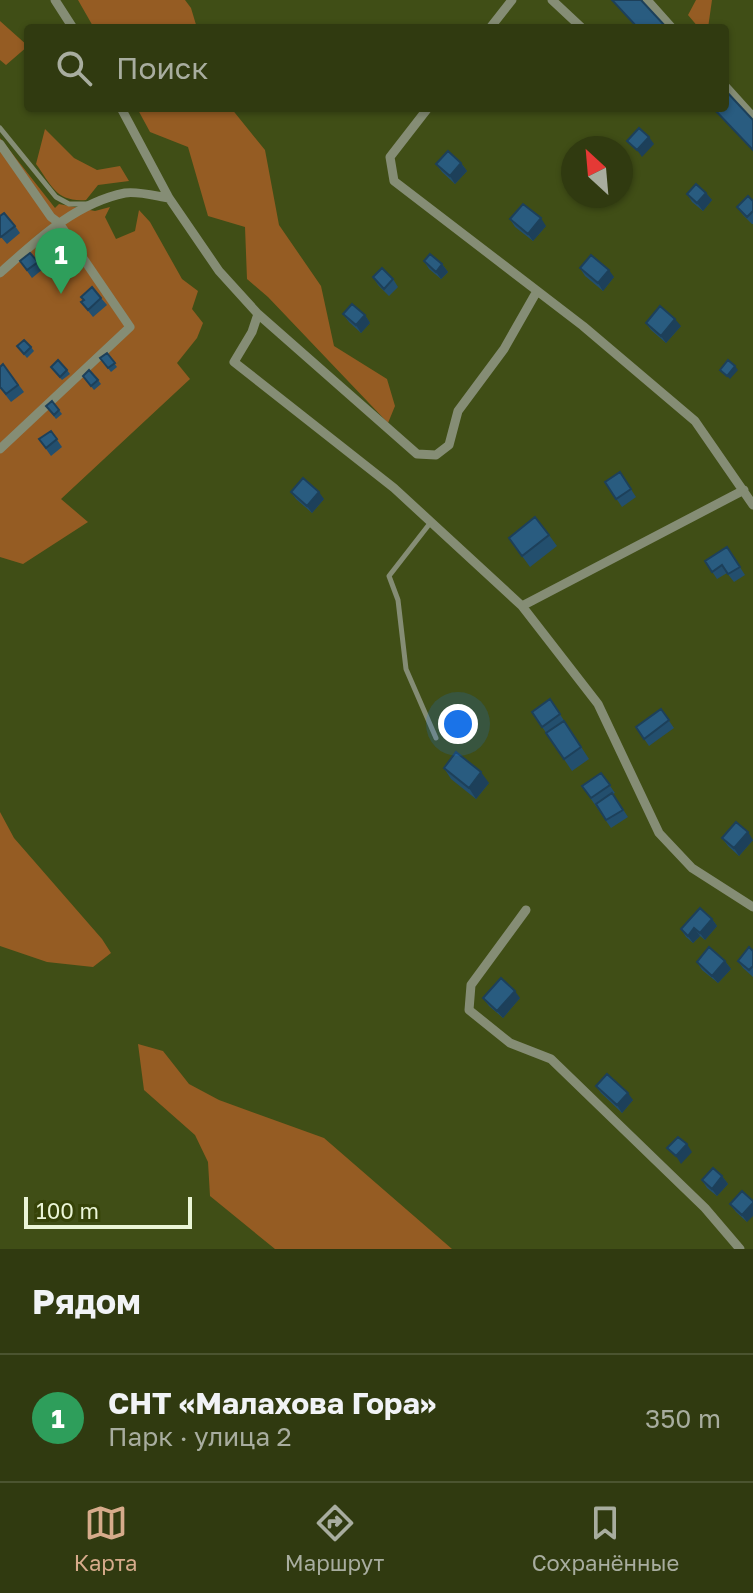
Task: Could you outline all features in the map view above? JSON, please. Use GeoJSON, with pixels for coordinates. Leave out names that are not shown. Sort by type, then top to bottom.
{"type":"FeatureCollection","features":[{"type":"Feature","properties":{"kind":"street"},"geometry":{"type":"LineString","coordinates":[[55,0],[70,24]]}},
{"type":"Feature","properties":{"kind":"street"},"geometry":{"type":"LineString","coordinates":[[493,24],[512,0]]}},
{"type":"Feature","properties":{"kind":"street"},"geometry":{"type":"LineString","coordinates":[[552,0],[578,24]]}},
{"type":"Feature","properties":{"kind":"street"},"geometry":{"type":"LineString","coordinates":[[647,0],[668,24]]}},
{"type":"Feature","properties":{"kind":"street"},"geometry":{"type":"LineString","coordinates":[[729,90],[753,117]]}},
{"type":"Feature","properties":{"kind":"street"},"geometry":{"type":"LineString","coordinates":[[123,112],[169,198],[219,271],[258,314],[417,454],[436,455],[449,445],[458,411],[504,349],[537,291]]}},
{"type":"Feature","properties":{"kind":"street"},"geometry":{"type":"LineString","coordinates":[[425,112],[390,157],[394,181],[583,326],[695,421],[753,505]]}},
{"type":"Feature","properties":{"kind":"street"},"geometry":{"type":"LineString","coordinates":[[0,144],[130,327],[0,449]]}},
{"type":"Feature","properties":{"kind":"street"},"geometry":{"type":"LineString","coordinates":[[0,273],[56,225],[94,204],[128,192],[169,198]]}},
{"type":"Feature","properties":{"kind":"street"},"geometry":{"type":"LineString","coordinates":[[258,314],[252,332],[234,362],[394,488],[522,606],[579,675],[598,704],[659,833],[692,868],[753,907]]}},
{"type":"Feature","properties":{"kind":"street"},"geometry":{"type":"LineString","coordinates":[[522,606],[744,490]]}},
{"type":"Feature","properties":{"kind":"street"},"geometry":{"type":"LineString","coordinates":[[526,910],[471,985],[469,1010],[510,1043],[551,1059],[705,1208],[740,1249]]}},
{"type":"Feature","properties":{"kind":"lane"},"geometry":{"type":"LineString","coordinates":[[0,128],[56,197],[69,204],[94,204]]}},
{"type":"Feature","properties":{"kind":"lane"},"geometry":{"type":"LineString","coordinates":[[432,521],[389,576],[398,600],[406,669],[436,738]]}},
{"type":"Feature","properties":{"kind":"shaded area"},"geometry":{"type":"Polygon","coordinates":[[[78,0],[185,0],[196,24],[92,24],[78,0]]]}},
{"type":"Feature","properties":{"kind":"shaded area"},"geometry":{"type":"Polygon","coordinates":[[[696,0],[712,0],[709,24],[696,24],[688,15],[696,0]]]}},
{"type":"Feature","properties":{"kind":"shaded area"},"geometry":{"type":"Polygon","coordinates":[[[0,21],[24,42],[24,49],[6,65],[0,60],[0,21]]]}},
{"type":"Feature","properties":{"kind":"shaded area"},"geometry":{"type":"Polygon","coordinates":[[[139,112],[234,112],[265,150],[279,225],[321,286],[334,346],[387,379],[395,406],[388,423],[268,297],[247,279],[245,227],[208,216],[188,147],[150,132],[139,112]]]}},
{"type":"Feature","properties":{"kind":"shaded area"},"geometry":{"type":"Polygon","coordinates":[[[45,129],[74,158],[97,170],[120,166],[129,181],[98,185],[86,200],[61,195],[36,164],[45,129]]]}},
{"type":"Feature","properties":{"kind":"shaded area"},"geometry":{"type":"Polygon","coordinates":[[[0,138],[55,208],[59,204],[95,211],[110,207],[105,217],[116,239],[135,231],[139,210],[150,222],[182,279],[198,291],[192,309],[203,323],[197,338],[177,363],[190,379],[61,499],[88,522],[23,564],[0,557],[0,138]]]}},
{"type":"Feature","properties":{"kind":"shaded area"},"geometry":{"type":"Polygon","coordinates":[[[0,812],[14,838],[111,953],[93,967],[47,962],[0,946],[0,812]]]}},
{"type":"Feature","properties":{"kind":"shaded area"},"geometry":{"type":"Polygon","coordinates":[[[138,1044],[163,1051],[189,1084],[219,1100],[324,1138],[452,1249],[275,1249],[210,1196],[208,1162],[195,1135],[144,1090],[138,1044]]]}},
{"type":"Feature","properties":{"kind":"building"},"geometry":{"type":"Polygon","coordinates":[[[612,0],[641,0],[663,24],[634,24],[612,0]]]}},
{"type":"Feature","properties":{"kind":"building"},"geometry":{"type":"Polygon","coordinates":[[[729,94],[753,120],[753,150],[717,112],[729,112],[729,94]]]}},
{"type":"Feature","properties":{"kind":"building"},"geometry":{"type":"Polygon","coordinates":[[[639,128],[649,137],[637,150],[633,146],[632,136],[639,128]]]}},
{"type":"Feature","properties":{"kind":"building"},"geometry":{"type":"Polygon","coordinates":[[[448,151],[461,163],[450,176],[436,164],[448,151]]]}},
{"type":"Feature","properties":{"kind":"building"},"geometry":{"type":"Polygon","coordinates":[[[696,184],[706,193],[697,203],[687,194],[696,184]]]}},
{"type":"Feature","properties":{"kind":"building"},"geometry":{"type":"Polygon","coordinates":[[[748,196],[753,201],[753,211],[747,217],[737,207],[748,196]]]}},
{"type":"Feature","properties":{"kind":"building"},"geometry":{"type":"Polygon","coordinates":[[[523,204],[541,218],[528,234],[510,219],[523,204]]]}},
{"type":"Feature","properties":{"kind":"building"},"geometry":{"type":"Polygon","coordinates":[[[4,213],[15,226],[1,237],[0,216],[4,213]]]}},
{"type":"Feature","properties":{"kind":"building"},"geometry":{"type":"Polygon","coordinates":[[[48,237],[54,244],[45,253],[39,246],[48,237]]]}},
{"type":"Feature","properties":{"kind":"building"},"geometry":{"type":"Polygon","coordinates":[[[30,253],[38,262],[27,270],[20,261],[30,253]]]}},
{"type":"Feature","properties":{"kind":"building"},"geometry":{"type":"Polygon","coordinates":[[[430,254],[442,264],[436,272],[424,261],[430,254]]]}},
{"type":"Feature","properties":{"kind":"building"},"geometry":{"type":"Polygon","coordinates":[[[591,255],[609,270],[598,283],[580,268],[591,255]]]}},
{"type":"Feature","properties":{"kind":"building"},"geometry":{"type":"Polygon","coordinates":[[[382,268],[393,279],[384,289],[373,277],[382,268]]]}},
{"type":"Feature","properties":{"kind":"building"},"geometry":{"type":"Polygon","coordinates":[[[92,287],[101,298],[88,310],[81,297],[92,287]]]}},
{"type":"Feature","properties":{"kind":"building"},"geometry":{"type":"Polygon","coordinates":[[[352,304],[365,315],[356,325],[343,314],[352,304]]]}},
{"type":"Feature","properties":{"kind":"building"},"geometry":{"type":"Polygon","coordinates":[[[660,306],[675,319],[661,336],[646,323],[660,306]]]}},
{"type":"Feature","properties":{"kind":"building"},"geometry":{"type":"Polygon","coordinates":[[[24,340],[31,347],[24,354],[17,346],[24,340]]]}},
{"type":"Feature","properties":{"kind":"building"},"geometry":{"type":"Polygon","coordinates":[[[107,353],[115,363],[108,368],[100,358],[107,353]]]}},
{"type":"Feature","properties":{"kind":"building"},"geometry":{"type":"Polygon","coordinates":[[[58,360],[67,370],[60,377],[51,367],[58,360]]]}},
{"type":"Feature","properties":{"kind":"building"},"geometry":{"type":"Polygon","coordinates":[[[728,360],[735,366],[727,376],[720,370],[728,360]]]}},
{"type":"Feature","properties":{"kind":"building"},"geometry":{"type":"Polygon","coordinates":[[[3,364],[18,385],[6,394],[0,387],[0,367],[3,364]]]}},
{"type":"Feature","properties":{"kind":"building"},"geometry":{"type":"Polygon","coordinates":[[[89,370],[98,380],[91,386],[83,376],[89,370]]]}},
{"type":"Feature","properties":{"kind":"building"},"geometry":{"type":"Polygon","coordinates":[[[52,401],[59,410],[54,415],[46,406],[52,401]]]}},
{"type":"Feature","properties":{"kind":"building"},"geometry":{"type":"Polygon","coordinates":[[[51,431],[57,439],[46,448],[39,439],[51,431]]]}},
{"type":"Feature","properties":{"kind":"building"},"geometry":{"type":"Polygon","coordinates":[[[620,472],[631,489],[616,499],[605,482],[620,472]]]}},
{"type":"Feature","properties":{"kind":"building"},"geometry":{"type":"Polygon","coordinates":[[[303,478],[319,492],[307,506],[291,492],[303,478]]]}},
{"type":"Feature","properties":{"kind":"building"},"geometry":{"type":"Polygon","coordinates":[[[535,517],[549,535],[522,556],[509,538],[535,517]]]}},
{"type":"Feature","properties":{"kind":"building"},"geometry":{"type":"Polygon","coordinates":[[[727,547],[740,567],[728,574],[722,565],[712,572],[705,561],[727,547]]]}},
{"type":"Feature","properties":{"kind":"building"},"geometry":{"type":"Polygon","coordinates":[[[550,699],[560,714],[542,727],[532,712],[550,699]]]}},
{"type":"Feature","properties":{"kind":"building"},"geometry":{"type":"Polygon","coordinates":[[[661,709],[669,720],[644,739],[636,727],[661,709]]]}},
{"type":"Feature","properties":{"kind":"building"},"geometry":{"type":"Polygon","coordinates":[[[564,721],[581,747],[564,759],[546,733],[564,721]]]}},
{"type":"Feature","properties":{"kind":"building"},"geometry":{"type":"Polygon","coordinates":[[[456,752],[481,772],[469,788],[444,768],[456,752]]]}},
{"type":"Feature","properties":{"kind":"building"},"geometry":{"type":"Polygon","coordinates":[[[601,773],[610,785],[591,798],[582,786],[601,773]]]}},
{"type":"Feature","properties":{"kind":"building"},"geometry":{"type":"Polygon","coordinates":[[[612,793],[623,810],[606,820],[596,804],[612,793]]]}},
{"type":"Feature","properties":{"kind":"building"},"geometry":{"type":"Polygon","coordinates":[[[736,822],[748,832],[734,848],[722,838],[736,822]]]}},
{"type":"Feature","properties":{"kind":"building"},"geometry":{"type":"Polygon","coordinates":[[[700,908],[712,919],[700,933],[694,928],[688,936],[681,929],[700,908]]]}},
{"type":"Feature","properties":{"kind":"building"},"geometry":{"type":"Polygon","coordinates":[[[709,947],[725,961],[712,976],[697,962],[709,947]]]}},
{"type":"Feature","properties":{"kind":"building"},"geometry":{"type":"Polygon","coordinates":[[[749,947],[753,951],[753,966],[749,970],[738,961],[749,947]]]}},
{"type":"Feature","properties":{"kind":"building"},"geometry":{"type":"Polygon","coordinates":[[[501,978],[515,991],[497,1011],[483,998],[501,978]]]}},
{"type":"Feature","properties":{"kind":"building"},"geometry":{"type":"Polygon","coordinates":[[[607,1074],[628,1093],[617,1105],[596,1086],[607,1074]]]}},
{"type":"Feature","properties":{"kind":"building"},"geometry":{"type":"Polygon","coordinates":[[[678,1137],[687,1144],[676,1156],[667,1148],[678,1137]]]}},
{"type":"Feature","properties":{"kind":"building"},"geometry":{"type":"Polygon","coordinates":[[[713,1168],[722,1176],[712,1189],[702,1180],[713,1168]]]}},
{"type":"Feature","properties":{"kind":"building"},"geometry":{"type":"Polygon","coordinates":[[[742,1191],[753,1203],[742,1215],[730,1204],[742,1191]]]}},
{"type":"Feature","properties":{"kind":"place","name":"СНТ «Малахова Гора»"},"geometry":{"type":"Point","coordinates":[61,294]}}]}
